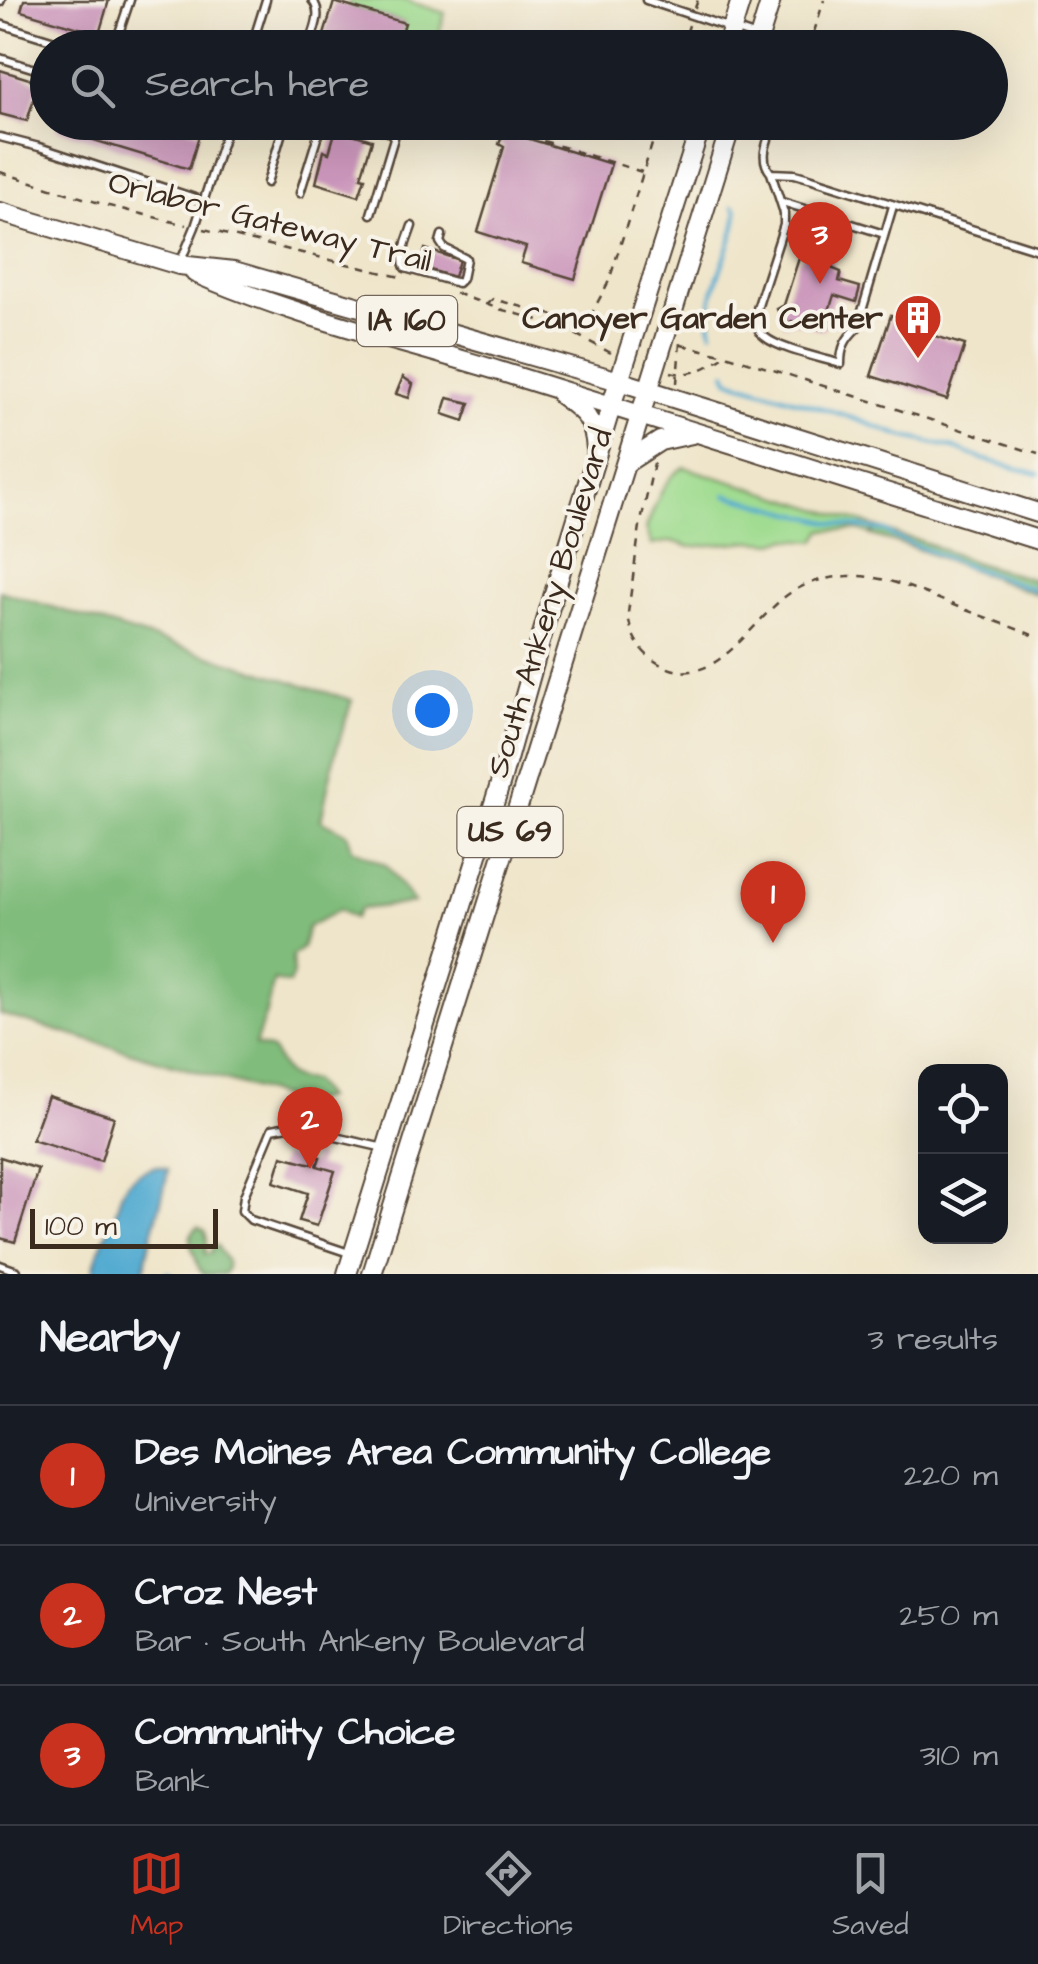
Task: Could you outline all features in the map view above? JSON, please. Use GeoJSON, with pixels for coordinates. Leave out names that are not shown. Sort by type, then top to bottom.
{"type":"FeatureCollection","features":[{"type":"Feature","properties":{"kind":"main road"},"geometry":{"type":"LineString","coordinates":[[732,28],[741,0]]}},
{"type":"Feature","properties":{"kind":"main road"},"geometry":{"type":"LineString","coordinates":[[761,30],[770,0]]}},
{"type":"Feature","properties":{"kind":"main road","name":"South Ankeny Boulevard"},"geometry":{"type":"LineString","coordinates":[[372,1274],[626,463],[626,411],[633,386],[626,359],[696,140]]}},
{"type":"Feature","properties":{"kind":"main road","name":"South Ankeny Boulevard"},"geometry":{"type":"LineString","coordinates":[[347,1274],[496,800],[596,455],[626,411],[633,386],[654,367],[726,140]]}},
{"type":"Feature","properties":{"kind":"main road","name":"IA 160"},"geometry":{"type":"LineString","coordinates":[[0,212],[179,265],[234,290],[1038,540]]}},
{"type":"Feature","properties":{"kind":"main road","name":"IA 160"},"geometry":{"type":"LineString","coordinates":[[179,265],[234,271],[633,386],[1038,513]]}},
{"type":"Feature","properties":{"kind":"main road"},"geometry":{"type":"LineString","coordinates":[[551,387],[592,424],[596,455]]}},
{"type":"Feature","properties":{"kind":"main road"},"geometry":{"type":"LineString","coordinates":[[626,463],[660,441],[694,433]]}},
{"type":"Feature","properties":{"kind":"main road"},"geometry":{"type":"LineString","coordinates":[[400,1104],[422,1112]]}},
{"type":"Feature","properties":{"kind":"lane"},"geometry":{"type":"LineString","coordinates":[[120,30],[130,0]]}},
{"type":"Feature","properties":{"kind":"lane"},"geometry":{"type":"LineString","coordinates":[[257,30],[266,0]]}},
{"type":"Feature","properties":{"kind":"lane"},"geometry":{"type":"LineString","coordinates":[[312,0],[319,12],[314,30]]}},
{"type":"Feature","properties":{"kind":"lane"},"geometry":{"type":"LineString","coordinates":[[650,0],[736,30]]}},
{"type":"Feature","properties":{"kind":"lane"},"geometry":{"type":"LineString","coordinates":[[0,24],[30,33]]}},
{"type":"Feature","properties":{"kind":"lane"},"geometry":{"type":"LineString","coordinates":[[0,58],[30,67]]}},
{"type":"Feature","properties":{"kind":"lane"},"geometry":{"type":"LineString","coordinates":[[0,136],[204,201]]}},
{"type":"Feature","properties":{"kind":"lane"},"geometry":{"type":"LineString","coordinates":[[179,265],[223,140]]}},
{"type":"Feature","properties":{"kind":"lane"},"geometry":{"type":"LineString","coordinates":[[266,183],[279,140]]}},
{"type":"Feature","properties":{"kind":"lane"},"geometry":{"type":"LineString","coordinates":[[300,193],[316,140]]}},
{"type":"Feature","properties":{"kind":"lane"},"geometry":{"type":"LineString","coordinates":[[371,214],[393,140]]}},
{"type":"Feature","properties":{"kind":"lane"},"geometry":{"type":"LineString","coordinates":[[769,140],[764,155],[766,167],[781,201],[784,224],[756,315],[757,328],[778,344],[842,364],[841,351],[847,337],[857,328],[893,206]]}},
{"type":"Feature","properties":{"kind":"lane"},"geometry":{"type":"LineString","coordinates":[[771,173],[795,174],[1038,250]]}},
{"type":"Feature","properties":{"kind":"lane"},"geometry":{"type":"LineString","coordinates":[[781,201],[885,234]]}},
{"type":"Feature","properties":{"kind":"lane"},"geometry":{"type":"LineString","coordinates":[[412,226],[403,255],[404,268],[458,283],[466,259],[444,248],[440,242],[442,234]]}},
{"type":"Feature","properties":{"kind":"lane"},"geometry":{"type":"LineString","coordinates":[[353,1254],[251,1220],[242,1211],[244,1196],[272,1129],[288,1126],[386,1148]]}},
{"type":"Feature","properties":{"kind":"lane"},"geometry":{"type":"LineString","coordinates":[[0,1266],[18,1271],[16,1274]]}},
{"type":"Feature","properties":{"kind":"path"},"geometry":{"type":"LineString","coordinates":[[815,30],[824,0]]}},
{"type":"Feature","properties":{"kind":"path"},"geometry":{"type":"LineString","coordinates":[[540,140],[643,173]]}},
{"type":"Feature","properties":{"kind":"path"},"geometry":{"type":"LineString","coordinates":[[486,305],[493,299],[586,324],[609,282],[653,140]]}},
{"type":"Feature","properties":{"kind":"path","name":"Orlabor Gateway Trail"},"geometry":{"type":"LineString","coordinates":[[0,172],[109,206],[411,280]]}},
{"type":"Feature","properties":{"kind":"path","name":"Orlabor Gateway Trail"},"geometry":{"type":"LineString","coordinates":[[442,288],[558,325],[626,359]]}},
{"type":"Feature","properties":{"kind":"path"},"geometry":{"type":"LineString","coordinates":[[673,399],[680,374],[683,328]]}},
{"type":"Feature","properties":{"kind":"path"},"geometry":{"type":"LineString","coordinates":[[680,345],[726,355],[1038,454]]}},
{"type":"Feature","properties":{"kind":"path"},"geometry":{"type":"LineString","coordinates":[[654,367],[692,374],[726,355]]}},
{"type":"Feature","properties":{"kind":"path"},"geometry":{"type":"LineString","coordinates":[[660,441],[640,526],[628,612],[640,650],[666,668],[694,670],[713,664],[786,596],[807,584],[838,576],[878,578],[1038,637]]}},
{"type":"Feature","properties":{"kind":"green space"},"geometry":{"type":"Polygon","coordinates":[[[350,0],[404,0],[445,13],[440,30],[402,30],[404,23],[348,6],[350,0]]]}},
{"type":"Feature","properties":{"kind":"green space"},"geometry":{"type":"Polygon","coordinates":[[[684,467],[877,530],[871,534],[823,530],[816,541],[787,539],[775,543],[751,541],[690,547],[672,541],[652,545],[646,528],[656,502],[670,479],[684,467]]]}},
{"type":"Feature","properties":{"kind":"green space"},"geometry":{"type":"Polygon","coordinates":[[[876,527],[1038,581],[1038,595],[871,535],[876,527]]]}},
{"type":"Feature","properties":{"kind":"green space"},"geometry":{"type":"Polygon","coordinates":[[[0,591],[352,700],[321,820],[348,834],[352,849],[386,865],[414,903],[360,909],[354,918],[339,910],[308,927],[302,948],[292,956],[289,984],[274,980],[255,1045],[272,1050],[286,1073],[312,1081],[325,1098],[303,1103],[0,1014],[0,591]]]}},
{"type":"Feature","properties":{"kind":"green space"},"geometry":{"type":"Polygon","coordinates":[[[198,1227],[205,1231],[205,1254],[217,1245],[225,1259],[224,1274],[203,1274],[199,1269],[190,1239],[198,1227]]]}},
{"type":"Feature","properties":{"kind":"water"},"geometry":{"type":"Polygon","coordinates":[[[156,1166],[168,1169],[143,1274],[93,1274],[125,1186],[138,1174],[156,1166]]]}},
{"type":"Feature","properties":{"kind":"building"},"geometry":{"type":"Polygon","coordinates":[[[24,0],[109,0],[100,30],[85,30],[21,11],[24,0]]]}},
{"type":"Feature","properties":{"kind":"building"},"geometry":{"type":"Polygon","coordinates":[[[334,2],[405,23],[403,30],[325,30],[334,2]]]}},
{"type":"Feature","properties":{"kind":"building"},"geometry":{"type":"Polygon","coordinates":[[[0,70],[30,79],[27,121],[0,114],[0,70]]]}},
{"type":"Feature","properties":{"kind":"building"},"geometry":{"type":"Polygon","coordinates":[[[93,140],[198,140],[189,169],[93,140]]]}},
{"type":"Feature","properties":{"kind":"building"},"geometry":{"type":"Polygon","coordinates":[[[333,140],[372,140],[359,196],[316,183],[324,151],[329,153],[333,140]]]}},
{"type":"Feature","properties":{"kind":"building"},"geometry":{"type":"Polygon","coordinates":[[[501,140],[533,140],[611,164],[575,279],[521,263],[526,247],[478,232],[504,147],[499,144],[501,140]]]}},
{"type":"Feature","properties":{"kind":"building"},"geometry":{"type":"Polygon","coordinates":[[[809,237],[837,246],[831,268],[841,272],[839,281],[860,287],[856,302],[834,295],[823,330],[792,321],[784,325],[777,309],[784,305],[809,237]]]}},
{"type":"Feature","properties":{"kind":"building"},"geometry":{"type":"Polygon","coordinates":[[[425,249],[459,260],[454,277],[420,267],[425,249]]]}},
{"type":"Feature","properties":{"kind":"building","name":"Canoyer Garden Center"},"geometry":{"type":"Polygon","coordinates":[[[891,315],[928,326],[925,333],[965,345],[947,400],[871,376],[891,315]]]}},
{"type":"Feature","properties":{"kind":"building"},"geometry":{"type":"Polygon","coordinates":[[[403,377],[413,384],[409,398],[396,394],[403,377]]]}},
{"type":"Feature","properties":{"kind":"building"},"geometry":{"type":"Polygon","coordinates":[[[448,398],[470,403],[464,421],[443,414],[448,398]]]}},
{"type":"Feature","properties":{"kind":"building"},"geometry":{"type":"Polygon","coordinates":[[[48,1096],[114,1117],[101,1161],[32,1140],[48,1096]]]}},
{"type":"Feature","properties":{"kind":"building"},"geometry":{"type":"Polygon","coordinates":[[[282,1156],[312,1164],[314,1156],[320,1157],[317,1166],[335,1171],[317,1226],[299,1221],[308,1193],[274,1182],[282,1156]]]}},
{"type":"Feature","properties":{"kind":"building"},"geometry":{"type":"Polygon","coordinates":[[[0,1157],[38,1169],[15,1242],[0,1238],[0,1157]]]}},
{"type":"Feature","properties":{"kind":"waterway"},"geometry":{"type":"LineString","coordinates":[[712,332],[711,303],[735,226],[737,211],[733,206]]}},
{"type":"Feature","properties":{"kind":"waterway"},"geometry":{"type":"LineString","coordinates":[[726,372],[736,382],[902,436],[1038,474]]}},
{"type":"Feature","properties":{"kind":"waterway"},"geometry":{"type":"LineString","coordinates":[[726,495],[832,523],[886,531],[1038,591]]}},
{"type":"Feature","properties":{"kind":"place","name":"Community Choice"},"geometry":{"type":"Point","coordinates":[820,284]}},
{"type":"Feature","properties":{"kind":"place","name":"Canoyer Garden Center"},"geometry":{"type":"Point","coordinates":[918,360]}},
{"type":"Feature","properties":{"kind":"place","name":"Des Moines Area Community College"},"geometry":{"type":"Point","coordinates":[773,943]}},
{"type":"Feature","properties":{"kind":"place","name":"Croz Nest"},"geometry":{"type":"Point","coordinates":[310,1169]}}]}
